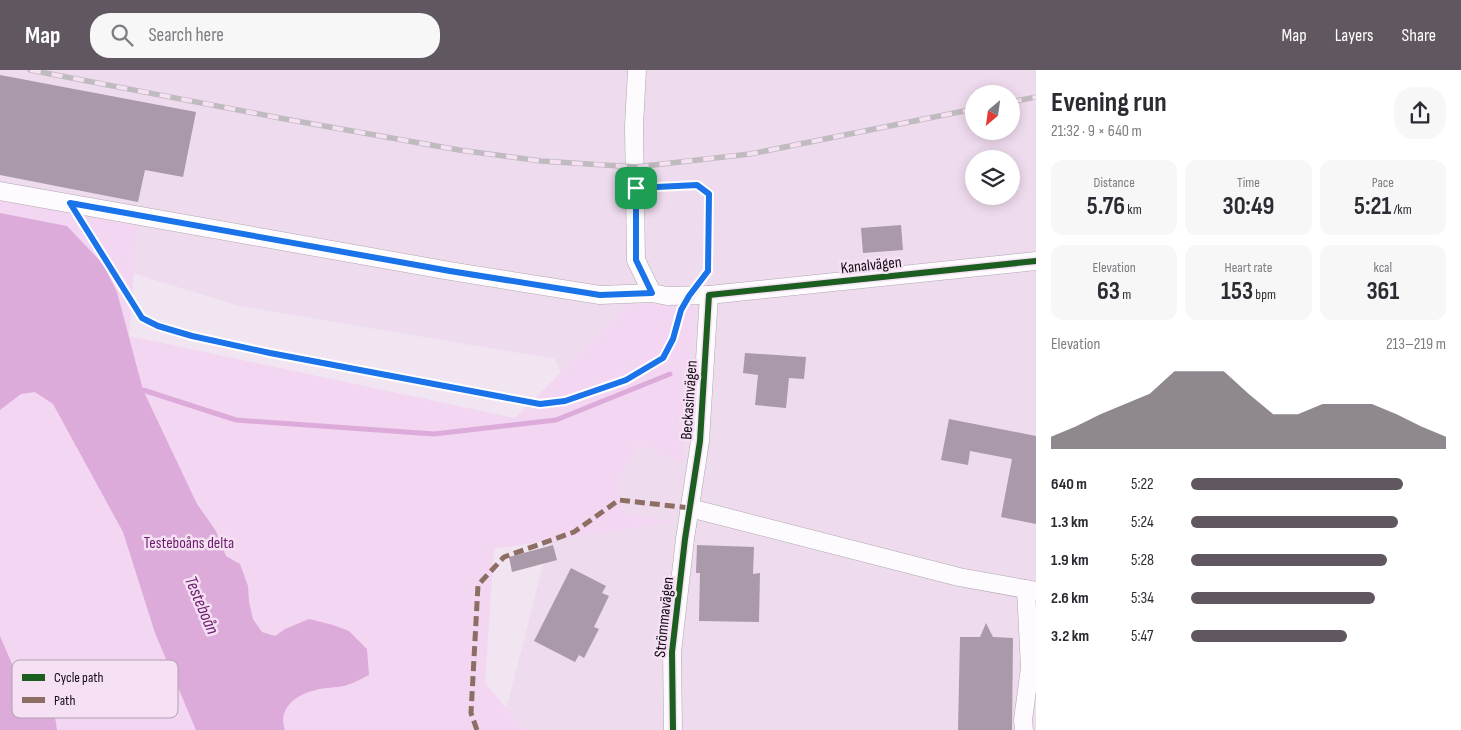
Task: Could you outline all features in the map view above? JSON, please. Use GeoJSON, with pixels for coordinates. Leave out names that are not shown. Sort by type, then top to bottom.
{"type":"FeatureCollection","features":[{"type":"Feature","properties":{"kind":"street"},"geometry":{"type":"LineString","coordinates":[[637,70],[634,126],[636,260],[652,293]]}},
{"type":"Feature","properties":{"kind":"street","name":"Kanalvägen"},"geometry":{"type":"LineString","coordinates":[[0,191],[440,270],[600,295],[652,293],[668,296],[689,296],[1036,261]]}},
{"type":"Feature","properties":{"kind":"street","name":"Beckasinvägen"},"geometry":{"type":"LineString","coordinates":[[690,508],[700,441],[709,294]]}},
{"type":"Feature","properties":{"kind":"street"},"geometry":{"type":"LineString","coordinates":[[690,508],[959,577],[1031,590],[1030,668],[1024,730]]}},
{"type":"Feature","properties":{"kind":"street","name":"Strömmavägen"},"geometry":{"type":"LineString","coordinates":[[673,730],[672,652],[690,508]]}},
{"type":"Feature","properties":{"kind":"path"},"geometry":{"type":"LineString","coordinates":[[70,203],[142,318],[158,326],[192,336],[270,353],[540,404],[565,401],[626,380],[663,358],[673,339],[681,310],[708,271],[709,194],[697,185],[636,188]]}},
{"type":"Feature","properties":{"kind":"shaded area"},"geometry":{"type":"Polygon","coordinates":[[[0,70],[1036,70],[1036,730],[501,730],[546,553],[588,433],[555,359],[239,306],[103,264],[0,213],[0,70]]]}},
{"type":"Feature","properties":{"kind":"green space","name":"Testeboåns delta"},"geometry":{"type":"Polygon","coordinates":[[[0,181],[139,209],[129,336],[515,418],[630,304],[695,304],[682,463],[639,445],[618,482],[623,512],[674,522],[494,549],[485,683],[525,730],[0,730],[0,181]]]}},
{"type":"Feature","properties":{"kind":"water","name":"Testeboån"},"geometry":{"type":"Polygon","coordinates":[[[0,213],[67,226],[103,264],[117,292],[143,390],[197,504],[216,531],[226,556],[240,564],[248,586],[253,619],[262,632],[275,636],[285,629],[309,619],[349,631],[367,649],[369,675],[341,687],[319,689],[302,695],[290,703],[286,709],[283,722],[285,730],[196,730],[178,687],[178,660],[166,660],[155,633],[123,532],[53,404],[35,392],[21,394],[0,410],[0,213]]]}},
{"type":"Feature","properties":{"kind":"water"},"geometry":{"type":"Polygon","coordinates":[[[0,636],[12,664],[12,718],[55,718],[57,730],[0,730],[0,636]]]}},
{"type":"Feature","properties":{"kind":"building"},"geometry":{"type":"Polygon","coordinates":[[[0,75],[196,112],[183,177],[145,170],[138,202],[0,175],[0,75]]]}},
{"type":"Feature","properties":{"kind":"building"},"geometry":{"type":"Polygon","coordinates":[[[901,225],[903,250],[863,253],[861,228],[901,225]]]}},
{"type":"Feature","properties":{"kind":"building"},"geometry":{"type":"Polygon","coordinates":[[[745,353],[806,357],[804,379],[789,378],[786,408],[755,405],[758,375],[743,373],[745,353]]]}},
{"type":"Feature","properties":{"kind":"building"},"geometry":{"type":"Polygon","coordinates":[[[949,419],[1036,436],[1036,524],[1001,517],[1012,459],[970,451],[968,465],[941,460],[949,419]]]}},
{"type":"Feature","properties":{"kind":"building"},"geometry":{"type":"Polygon","coordinates":[[[553,545],[557,560],[512,572],[509,557],[553,545]]]}},
{"type":"Feature","properties":{"kind":"building"},"geometry":{"type":"Polygon","coordinates":[[[697,545],[754,547],[753,574],[760,573],[759,622],[699,621],[700,573],[696,573],[697,545]]]}},
{"type":"Feature","properties":{"kind":"building"},"geometry":{"type":"Polygon","coordinates":[[[571,568],[606,586],[602,593],[609,596],[594,627],[599,629],[584,658],[579,655],[575,662],[534,641],[571,568]]]}},
{"type":"Feature","properties":{"kind":"building"},"geometry":{"type":"Polygon","coordinates":[[[986,623],[993,637],[1013,638],[1012,730],[958,730],[960,637],[980,637],[986,623]]]}},
{"type":"Feature","properties":{"kind":"waterway"},"geometry":{"type":"LineString","coordinates":[[143,390],[236,420],[434,434],[556,420],[670,374]]}},
{"type":"Feature","properties":{"kind":"railway"},"geometry":{"type":"LineString","coordinates":[[30,70],[459,150],[541,161],[636,167],[750,154],[965,111]]}},
{"type":"Feature","properties":{"kind":"railway"},"geometry":{"type":"LineString","coordinates":[[1020,100],[1036,97]]}},
{"type":"Feature","properties":{"kind":"marked path"},"geometry":{"type":"LineString","coordinates":[[477,730],[471,713],[478,585],[504,557],[574,532],[619,500],[690,508]]}},
{"type":"Feature","properties":{"kind":"cycle path"},"geometry":{"type":"LineString","coordinates":[[70,203],[141,317],[158,326],[193,336],[270,353],[540,404],[565,401],[626,381],[663,358],[673,339],[681,310],[708,271],[709,194],[697,185],[636,188]]}},
{"type":"Feature","properties":{"kind":"cycle path"},"geometry":{"type":"LineString","coordinates":[[673,730],[672,652],[685,539],[700,441],[709,295],[1036,261]]}},
{"type":"Feature","properties":{"kind":"route"},"geometry":{"type":"LineString","coordinates":[[697,185],[709,194],[708,271],[681,310],[673,339],[663,358],[626,380],[565,401],[540,404],[270,353],[192,336],[158,326],[142,318],[70,203],[450,271],[600,295],[652,293],[636,260],[636,188],[697,185]]}}]}
